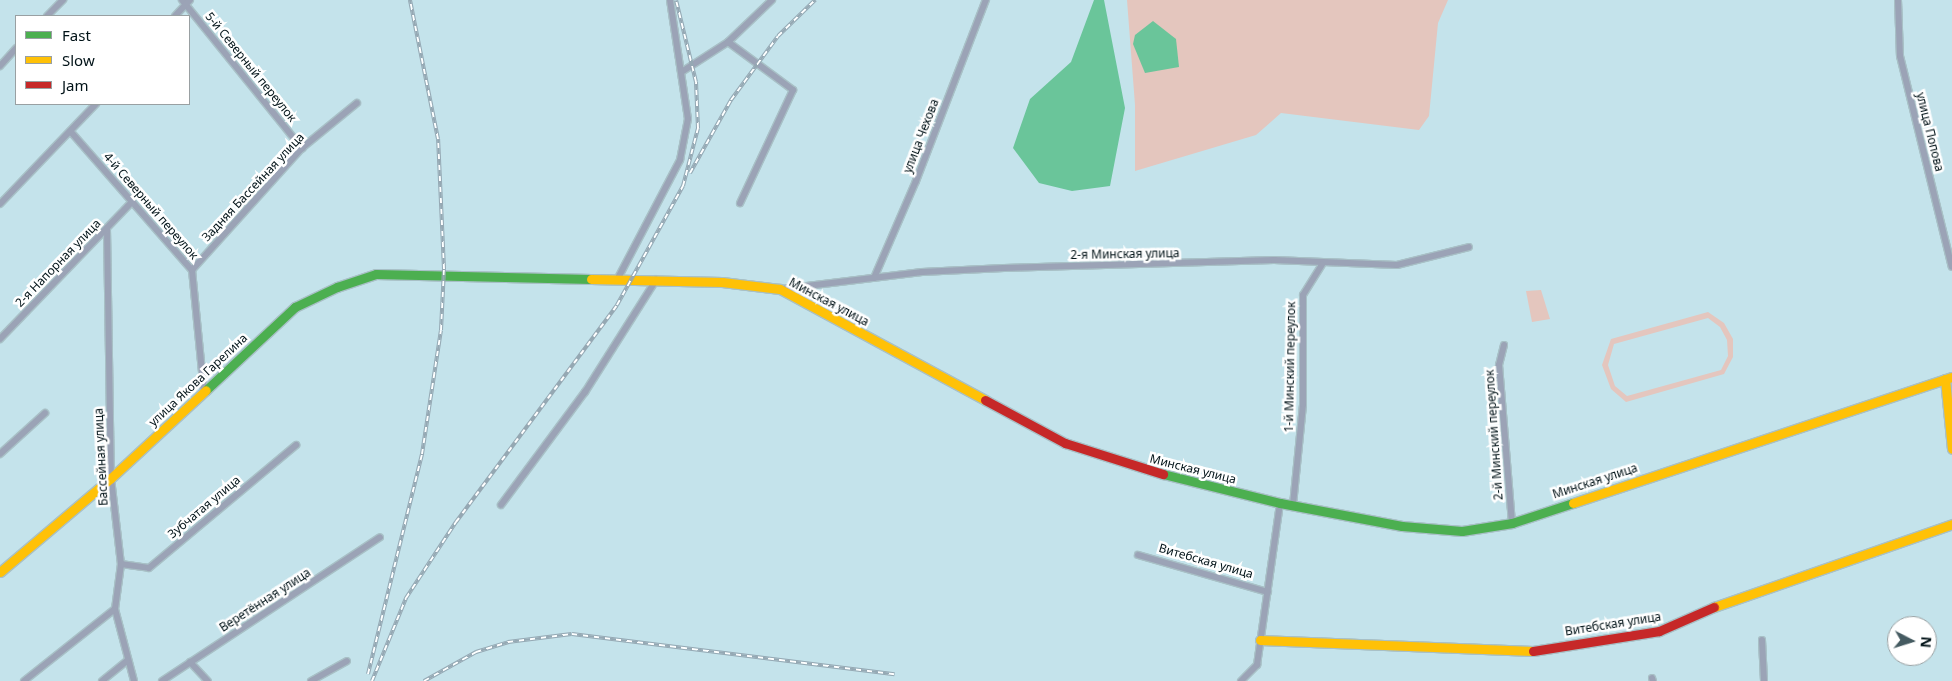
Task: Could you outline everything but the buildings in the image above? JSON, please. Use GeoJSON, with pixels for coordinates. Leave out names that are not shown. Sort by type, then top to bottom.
{"type":"FeatureCollection","features":[{"type":"Feature","properties":{"kind":"main road","name":"улица Якова Гарелина"},"geometry":{"type":"LineString","coordinates":[[0,572],[110,478],[295,307],[337,287],[376,274],[444,276]]}},
{"type":"Feature","properties":{"kind":"main road","name":"Минская улица"},"geometry":{"type":"LineString","coordinates":[[444,276],[656,280],[729,283],[780,289],[1065,443],[1155,474],[1280,503],[1402,526],[1462,532],[1512,523],[1948,378]]}},
{"type":"Feature","properties":{"kind":"main road"},"geometry":{"type":"LineString","coordinates":[[1948,378],[1952,449]]}},
{"type":"Feature","properties":{"kind":"main road","name":"Витебская улица"},"geometry":{"type":"LineString","coordinates":[[1260,640],[1520,651],[1618,638],[1659,631],[1745,594],[1952,524]]}},
{"type":"Feature","properties":{"kind":"street"},"geometry":{"type":"LineString","coordinates":[[48,15],[63,0]]}},
{"type":"Feature","properties":{"kind":"street"},"geometry":{"type":"LineString","coordinates":[[617,280],[680,160],[688,120],[683,70],[670,0]]}},
{"type":"Feature","properties":{"kind":"street"},"geometry":{"type":"LineString","coordinates":[[683,70],[728,42],[772,0]]}},
{"type":"Feature","properties":{"kind":"street","name":"улица Чехова"},"geometry":{"type":"LineString","coordinates":[[874,278],[916,181],[986,0]]}},
{"type":"Feature","properties":{"kind":"street","name":"улица Попова"},"geometry":{"type":"LineString","coordinates":[[1898,0],[1900,56],[1952,267]]}},
{"type":"Feature","properties":{"kind":"street"},"geometry":{"type":"LineString","coordinates":[[176,15],[186,1]]}},
{"type":"Feature","properties":{"kind":"street","name":"5-й Северный переулок"},"geometry":{"type":"LineString","coordinates":[[186,1],[302,148]]}},
{"type":"Feature","properties":{"kind":"street"},"geometry":{"type":"LineString","coordinates":[[728,42],[793,90],[740,203]]}},
{"type":"Feature","properties":{"kind":"street"},"geometry":{"type":"LineString","coordinates":[[0,66],[15,49]]}},
{"type":"Feature","properties":{"kind":"street","name":"Задняя Бассейная улица"},"geometry":{"type":"LineString","coordinates":[[192,270],[302,148],[357,103]]}},
{"type":"Feature","properties":{"kind":"street"},"geometry":{"type":"LineString","coordinates":[[0,204],[95,105]]}},
{"type":"Feature","properties":{"kind":"street","name":"4-й Северный переулок"},"geometry":{"type":"LineString","coordinates":[[71,132],[192,270],[204,393]]}},
{"type":"Feature","properties":{"kind":"street","name":"2-я Напорная улица"},"geometry":{"type":"LineString","coordinates":[[0,339],[132,202]]}},
{"type":"Feature","properties":{"kind":"street","name":"Бассейная улица"},"geometry":{"type":"LineString","coordinates":[[108,229],[110,478],[121,564],[115,609],[127,661],[134,681]]}},
{"type":"Feature","properties":{"kind":"street","name":"2-я Минская улица"},"geometry":{"type":"LineString","coordinates":[[780,289],[874,278],[1013,268],[1274,260],[1322,264],[1398,265],[1470,247]]}},
{"type":"Feature","properties":{"kind":"street","name":"1-й Минский переулок"},"geometry":{"type":"LineString","coordinates":[[1293,505],[1303,404],[1303,295],[1322,264]]}},
{"type":"Feature","properties":{"kind":"street"},"geometry":{"type":"LineString","coordinates":[[500,505],[585,392],[656,280]]}},
{"type":"Feature","properties":{"kind":"street","name":"2-й Минский переулок"},"geometry":{"type":"LineString","coordinates":[[1504,345],[1499,365],[1512,523]]}},
{"type":"Feature","properties":{"kind":"street"},"geometry":{"type":"LineString","coordinates":[[0,454],[45,413]]}},
{"type":"Feature","properties":{"kind":"street","name":"Зубчатая улица"},"geometry":{"type":"LineString","coordinates":[[121,564],[149,568],[296,445]]}},
{"type":"Feature","properties":{"kind":"street"},"geometry":{"type":"LineString","coordinates":[[1241,681],[1257,665],[1280,503]]}},
{"type":"Feature","properties":{"kind":"street","name":"Веретённая улица"},"geometry":{"type":"LineString","coordinates":[[162,681],[380,537]]}},
{"type":"Feature","properties":{"kind":"street","name":"Витебская улица"},"geometry":{"type":"LineString","coordinates":[[1138,555],[1268,592]]}},
{"type":"Feature","properties":{"kind":"street"},"geometry":{"type":"LineString","coordinates":[[24,681],[115,609]]}},
{"type":"Feature","properties":{"kind":"street"},"geometry":{"type":"LineString","coordinates":[[1762,640],[1764,681]]}},
{"type":"Feature","properties":{"kind":"street"},"geometry":{"type":"LineString","coordinates":[[102,681],[127,661]]}},
{"type":"Feature","properties":{"kind":"street"},"geometry":{"type":"LineString","coordinates":[[311,681],[347,661]]}},
{"type":"Feature","properties":{"kind":"street"},"geometry":{"type":"LineString","coordinates":[[190,662],[208,681]]}},
{"type":"Feature","properties":{"kind":"shaded area"},"geometry":{"type":"Polygon","coordinates":[[[1094,0],[1104,0],[1125,108],[1110,186],[1072,191],[1039,183],[1013,148],[1030,99],[1071,62],[1094,0]]]}},
{"type":"Feature","properties":{"kind":"shaded area"},"geometry":{"type":"Polygon","coordinates":[[[1127,0],[1448,0],[1438,23],[1429,116],[1419,130],[1281,113],[1256,135],[1135,171],[1135,105],[1127,0]]]}},
{"type":"Feature","properties":{"kind":"shaded area"},"geometry":{"type":"Polygon","coordinates":[[[1153,21],[1176,39],[1179,67],[1145,73],[1133,44],[1135,35],[1153,21]]]}},
{"type":"Feature","properties":{"kind":"shaded area"},"geometry":{"type":"Polygon","coordinates":[[[1541,290],[1550,319],[1532,322],[1526,291],[1541,290]]]}},
{"type":"Feature","properties":{"kind":"shaded area"},"geometry":{"type":"Polygon","coordinates":[[[1708,312],[1724,323],[1733,339],[1733,357],[1724,374],[1626,402],[1611,389],[1602,365],[1611,339],[1708,312]],[[1708,318],[1614,344],[1608,365],[1615,386],[1627,396],[1721,370],[1728,356],[1727,340],[1720,327],[1708,318]]]}},
{"type":"Feature","properties":{"kind":"railway"},"geometry":{"type":"LineString","coordinates":[[368,674],[422,454],[441,330],[444,269],[438,139],[410,0]]}},
{"type":"Feature","properties":{"kind":"railway"},"geometry":{"type":"LineString","coordinates":[[372,681],[406,598],[456,522],[617,305],[683,186],[698,128],[696,82],[676,0]]}},
{"type":"Feature","properties":{"kind":"railway"},"geometry":{"type":"LineString","coordinates":[[690,173],[731,100],[778,36],[815,0]]}},
{"type":"Feature","properties":{"kind":"railway"},"geometry":{"type":"LineString","coordinates":[[424,681],[476,652],[508,642],[572,634],[895,674]]}},
{"type":"Feature","properties":{"kind":"traffic: fast"},"geometry":{"type":"LineString","coordinates":[[206,390],[295,307],[337,287],[376,274],[591,279]]}},
{"type":"Feature","properties":{"kind":"traffic: fast"},"geometry":{"type":"LineString","coordinates":[[1163,474],[1280,503],[1402,526],[1462,531],[1512,523],[1573,503]]}},
{"type":"Feature","properties":{"kind":"traffic: slow"},"geometry":{"type":"LineString","coordinates":[[591,279],[722,282],[780,289],[985,400]]}},
{"type":"Feature","properties":{"kind":"traffic: slow"},"geometry":{"type":"LineString","coordinates":[[1573,503],[1952,377]]}},
{"type":"Feature","properties":{"kind":"traffic: slow"},"geometry":{"type":"LineString","coordinates":[[1945,379],[1952,449]]}},
{"type":"Feature","properties":{"kind":"traffic: slow"},"geometry":{"type":"LineString","coordinates":[[0,572],[111,478],[206,390]]}},
{"type":"Feature","properties":{"kind":"traffic: slow"},"geometry":{"type":"LineString","coordinates":[[1714,607],[1952,524]]}},
{"type":"Feature","properties":{"kind":"traffic: slow"},"geometry":{"type":"LineString","coordinates":[[1260,640],[1533,651]]}},
{"type":"Feature","properties":{"kind":"traffic: jam"},"geometry":{"type":"LineString","coordinates":[[985,400],[1065,443],[1163,474]]}},
{"type":"Feature","properties":{"kind":"traffic: jam"},"geometry":{"type":"LineString","coordinates":[[1533,651],[1659,631],[1714,607]]}}]}
